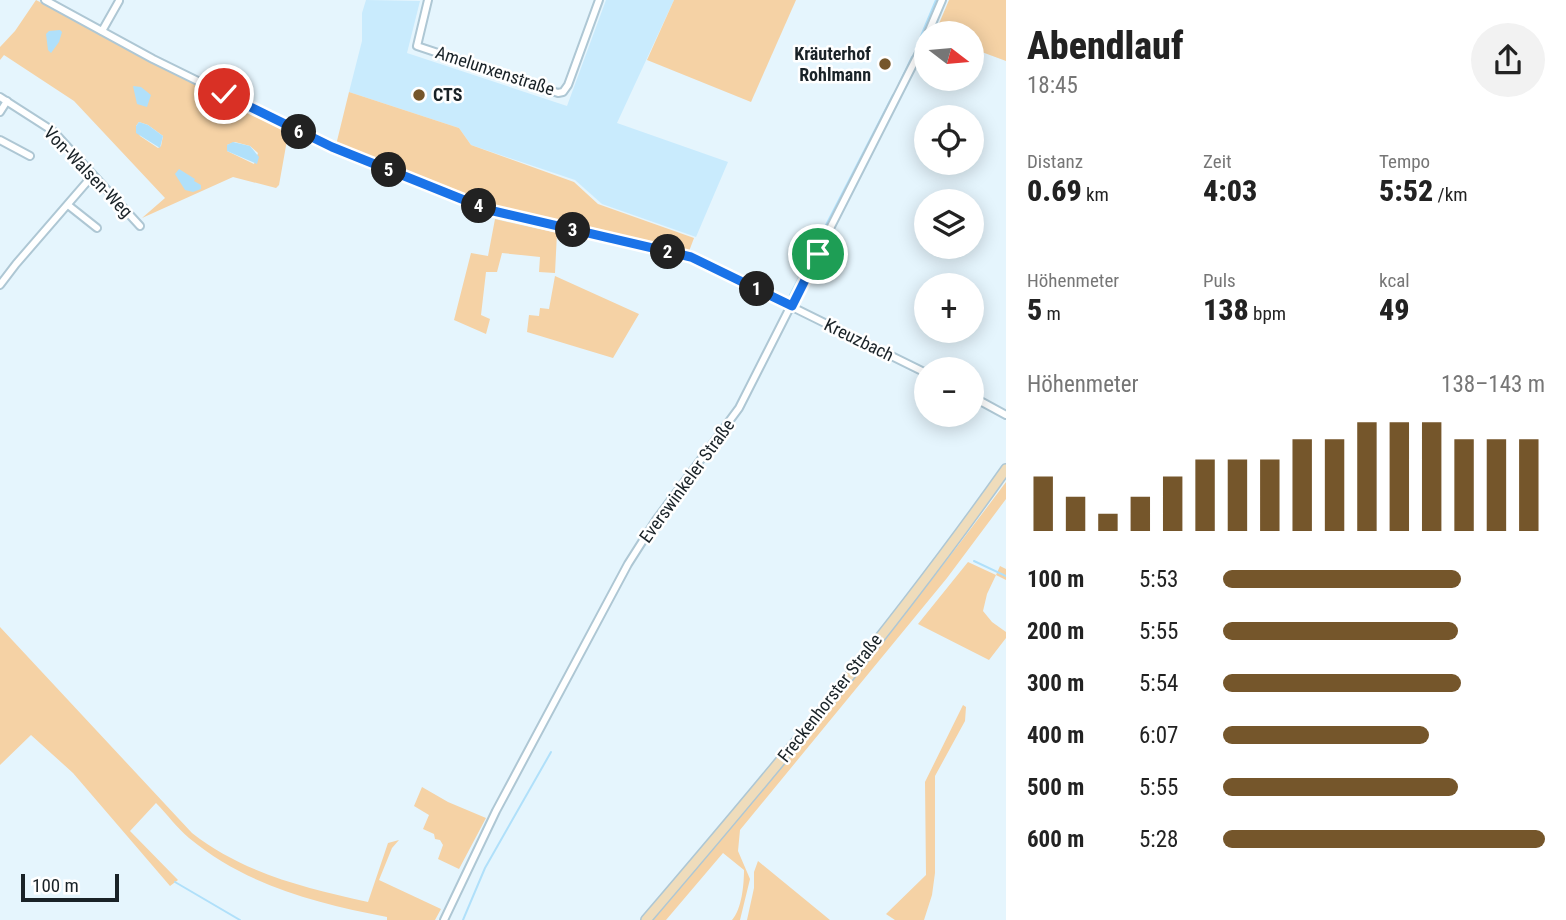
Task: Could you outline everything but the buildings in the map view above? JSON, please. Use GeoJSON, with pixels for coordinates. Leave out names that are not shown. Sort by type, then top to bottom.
{"type":"FeatureCollection","features":[{"type":"Feature","properties":{"kind":"main road","name":"Freckenhorster Straße"},"geometry":{"type":"LineString","coordinates":[[646,920],[847,678],[1006,469]]}},
{"type":"Feature","properties":{"kind":"street","name":"Kreuzbach"},"geometry":{"type":"LineString","coordinates":[[45,0],[294,130],[412,180],[489,210],[691,257],[914,367]]}},
{"type":"Feature","properties":{"kind":"street","name":"Amelunxenstraße"},"geometry":{"type":"LineString","coordinates":[[428,0],[417,46],[558,93],[563,92],[568,85],[598,0]]}},
{"type":"Feature","properties":{"kind":"street"},"geometry":{"type":"LineString","coordinates":[[933,21],[942,0]]}},
{"type":"Feature","properties":{"kind":"street"},"geometry":{"type":"LineString","coordinates":[[102,31],[119,1]]}},
{"type":"Feature","properties":{"kind":"street","name":"Everswinkeler Straße"},"geometry":{"type":"LineString","coordinates":[[444,920],[496,811],[628,564],[656,520],[732,420],[914,63]]}},
{"type":"Feature","properties":{"kind":"street","name":"Von-Walsen-Weg"},"geometry":{"type":"LineString","coordinates":[[0,97],[52,131],[140,226]]}},
{"type":"Feature","properties":{"kind":"street"},"geometry":{"type":"LineString","coordinates":[[0,112],[7,102]]}},
{"type":"Feature","properties":{"kind":"street"},"geometry":{"type":"LineString","coordinates":[[0,140],[30,156]]}},
{"type":"Feature","properties":{"kind":"street"},"geometry":{"type":"LineString","coordinates":[[0,285],[93,175]]}},
{"type":"Feature","properties":{"kind":"street"},"geometry":{"type":"LineString","coordinates":[[68,205],[97,228]]}},
{"type":"Feature","properties":{"kind":"street"},"geometry":{"type":"LineString","coordinates":[[984,403],[1006,415]]}},
{"type":"Feature","properties":{"kind":"shaded area"},"geometry":{"type":"Polygon","coordinates":[[[36,0],[289,129],[279,185],[276,188],[233,177],[142,218],[165,198],[74,101],[4,55],[0,60],[0,47],[15,31],[36,0]],[[139,122],[136,126],[140,136],[158,148],[161,146],[163,136],[139,122]],[[235,142],[227,145],[227,151],[254,164],[258,153],[250,146],[235,142]]]}},
{"type":"Feature","properties":{"kind":"shaded area"},"geometry":{"type":"Polygon","coordinates":[[[366,0],[420,1],[407,53],[567,106],[606,0],[674,0],[617,123],[728,162],[696,237],[602,204],[575,180],[471,145],[459,128],[349,92],[362,41],[362,13],[366,0]]]}},
{"type":"Feature","properties":{"kind":"shaded area"},"geometry":{"type":"Polygon","coordinates":[[[674,0],[796,0],[751,102],[647,60],[674,0]]]}},
{"type":"Feature","properties":{"kind":"shaded area"},"geometry":{"type":"Polygon","coordinates":[[[949,0],[1006,0],[1006,61],[984,53],[984,21],[940,21],[949,0]]]}},
{"type":"Feature","properties":{"kind":"shaded area"},"geometry":{"type":"Polygon","coordinates":[[[60,30],[62,32],[59,42],[51,53],[48,50],[46,34],[60,30]]]}},
{"type":"Feature","properties":{"kind":"shaded area"},"geometry":{"type":"Polygon","coordinates":[[[133,86],[141,87],[151,95],[147,107],[137,104],[133,86]]]}},
{"type":"Feature","properties":{"kind":"shaded area"},"geometry":{"type":"Polygon","coordinates":[[[349,92],[459,128],[471,145],[574,182],[598,204],[694,238],[688,254],[492,206],[336,145],[349,92]]]}},
{"type":"Feature","properties":{"kind":"shaded area"},"geometry":{"type":"Polygon","coordinates":[[[139,122],[163,136],[160,148],[136,133],[139,122]]]}},
{"type":"Feature","properties":{"kind":"shaded area"},"geometry":{"type":"Polygon","coordinates":[[[233,142],[250,146],[259,157],[257,164],[227,151],[227,145],[233,142]]]}},
{"type":"Feature","properties":{"kind":"shaded area"},"geometry":{"type":"Polygon","coordinates":[[[179,169],[195,179],[201,189],[193,192],[185,190],[175,174],[179,169]]]}},
{"type":"Feature","properties":{"kind":"shaded area"},"geometry":{"type":"Polygon","coordinates":[[[495,219],[557,233],[555,273],[539,272],[540,257],[502,253],[497,272],[486,272],[481,315],[490,319],[486,334],[454,320],[471,253],[488,256],[495,219]]]}},
{"type":"Feature","properties":{"kind":"shaded area"},"geometry":{"type":"Polygon","coordinates":[[[555,276],[639,314],[613,358],[527,332],[529,315],[539,316],[540,308],[549,309],[555,276]]]}},
{"type":"Feature","properties":{"kind":"shaded area"},"geometry":{"type":"Polygon","coordinates":[[[1006,482],[1006,499],[947,578],[740,830],[738,851],[750,879],[740,920],[732,920],[740,903],[744,870],[723,853],[666,920],[653,920],[833,704],[1006,482]]]}},
{"type":"Feature","properties":{"kind":"shaded area"},"geometry":{"type":"Polygon","coordinates":[[[968,562],[996,575],[983,611],[1006,632],[1006,638],[989,660],[918,624],[968,562]]]}},
{"type":"Feature","properties":{"kind":"shaded area"},"geometry":{"type":"Polygon","coordinates":[[[1000,566],[1006,569],[1006,580],[996,575],[1000,566]]]}},
{"type":"Feature","properties":{"kind":"shaded area"},"geometry":{"type":"Polygon","coordinates":[[[0,627],[192,833],[212,847],[253,869],[321,891],[368,902],[388,843],[399,840],[392,848],[379,880],[441,909],[435,920],[387,920],[387,917],[308,899],[258,880],[211,855],[180,830],[156,803],[130,831],[178,880],[170,886],[73,773],[31,735],[0,765],[0,627]]]}},
{"type":"Feature","properties":{"kind":"shaded area"},"geometry":{"type":"Polygon","coordinates":[[[963,705],[966,707],[965,721],[935,776],[935,873],[932,895],[924,920],[895,920],[886,914],[926,875],[925,782],[963,705]]]}},
{"type":"Feature","properties":{"kind":"shaded area"},"geometry":{"type":"Polygon","coordinates":[[[422,787],[448,802],[486,818],[459,869],[438,859],[443,845],[440,840],[435,839],[434,834],[423,829],[429,815],[414,806],[422,787]]]}},
{"type":"Feature","properties":{"kind":"shaded area"},"geometry":{"type":"Polygon","coordinates":[[[758,861],[830,920],[747,920],[758,861]]]}},
{"type":"Feature","properties":{"kind":"waterway"},"geometry":{"type":"LineString","coordinates":[[927,21],[936,0]]}},
{"type":"Feature","properties":{"kind":"waterway"},"geometry":{"type":"LineString","coordinates":[[899,84],[912,57]]}},
{"type":"Feature","properties":{"kind":"waterway"},"geometry":{"type":"LineString","coordinates":[[790,295],[893,95]]}},
{"type":"Feature","properties":{"kind":"waterway"},"geometry":{"type":"LineString","coordinates":[[974,561],[1006,576]]}},
{"type":"Feature","properties":{"kind":"waterway"},"geometry":{"type":"LineString","coordinates":[[463,920],[485,868],[551,752]]}},
{"type":"Feature","properties":{"kind":"waterway"},"geometry":{"type":"LineString","coordinates":[[175,882],[240,920]]}},
{"type":"Feature","properties":{"kind":"place","name":"Kräuterhof Rohlmann"},"geometry":{"type":"Point","coordinates":[885,64]}},
{"type":"Feature","properties":{"kind":"place","name":"CTS"},"geometry":{"type":"Point","coordinates":[419,95]}},
{"type":"Feature","properties":{"kind":"route"},"geometry":{"type":"LineString","coordinates":[[224,94],[332,147],[489,210],[691,257],[792,306],[818,254]]}}]}
